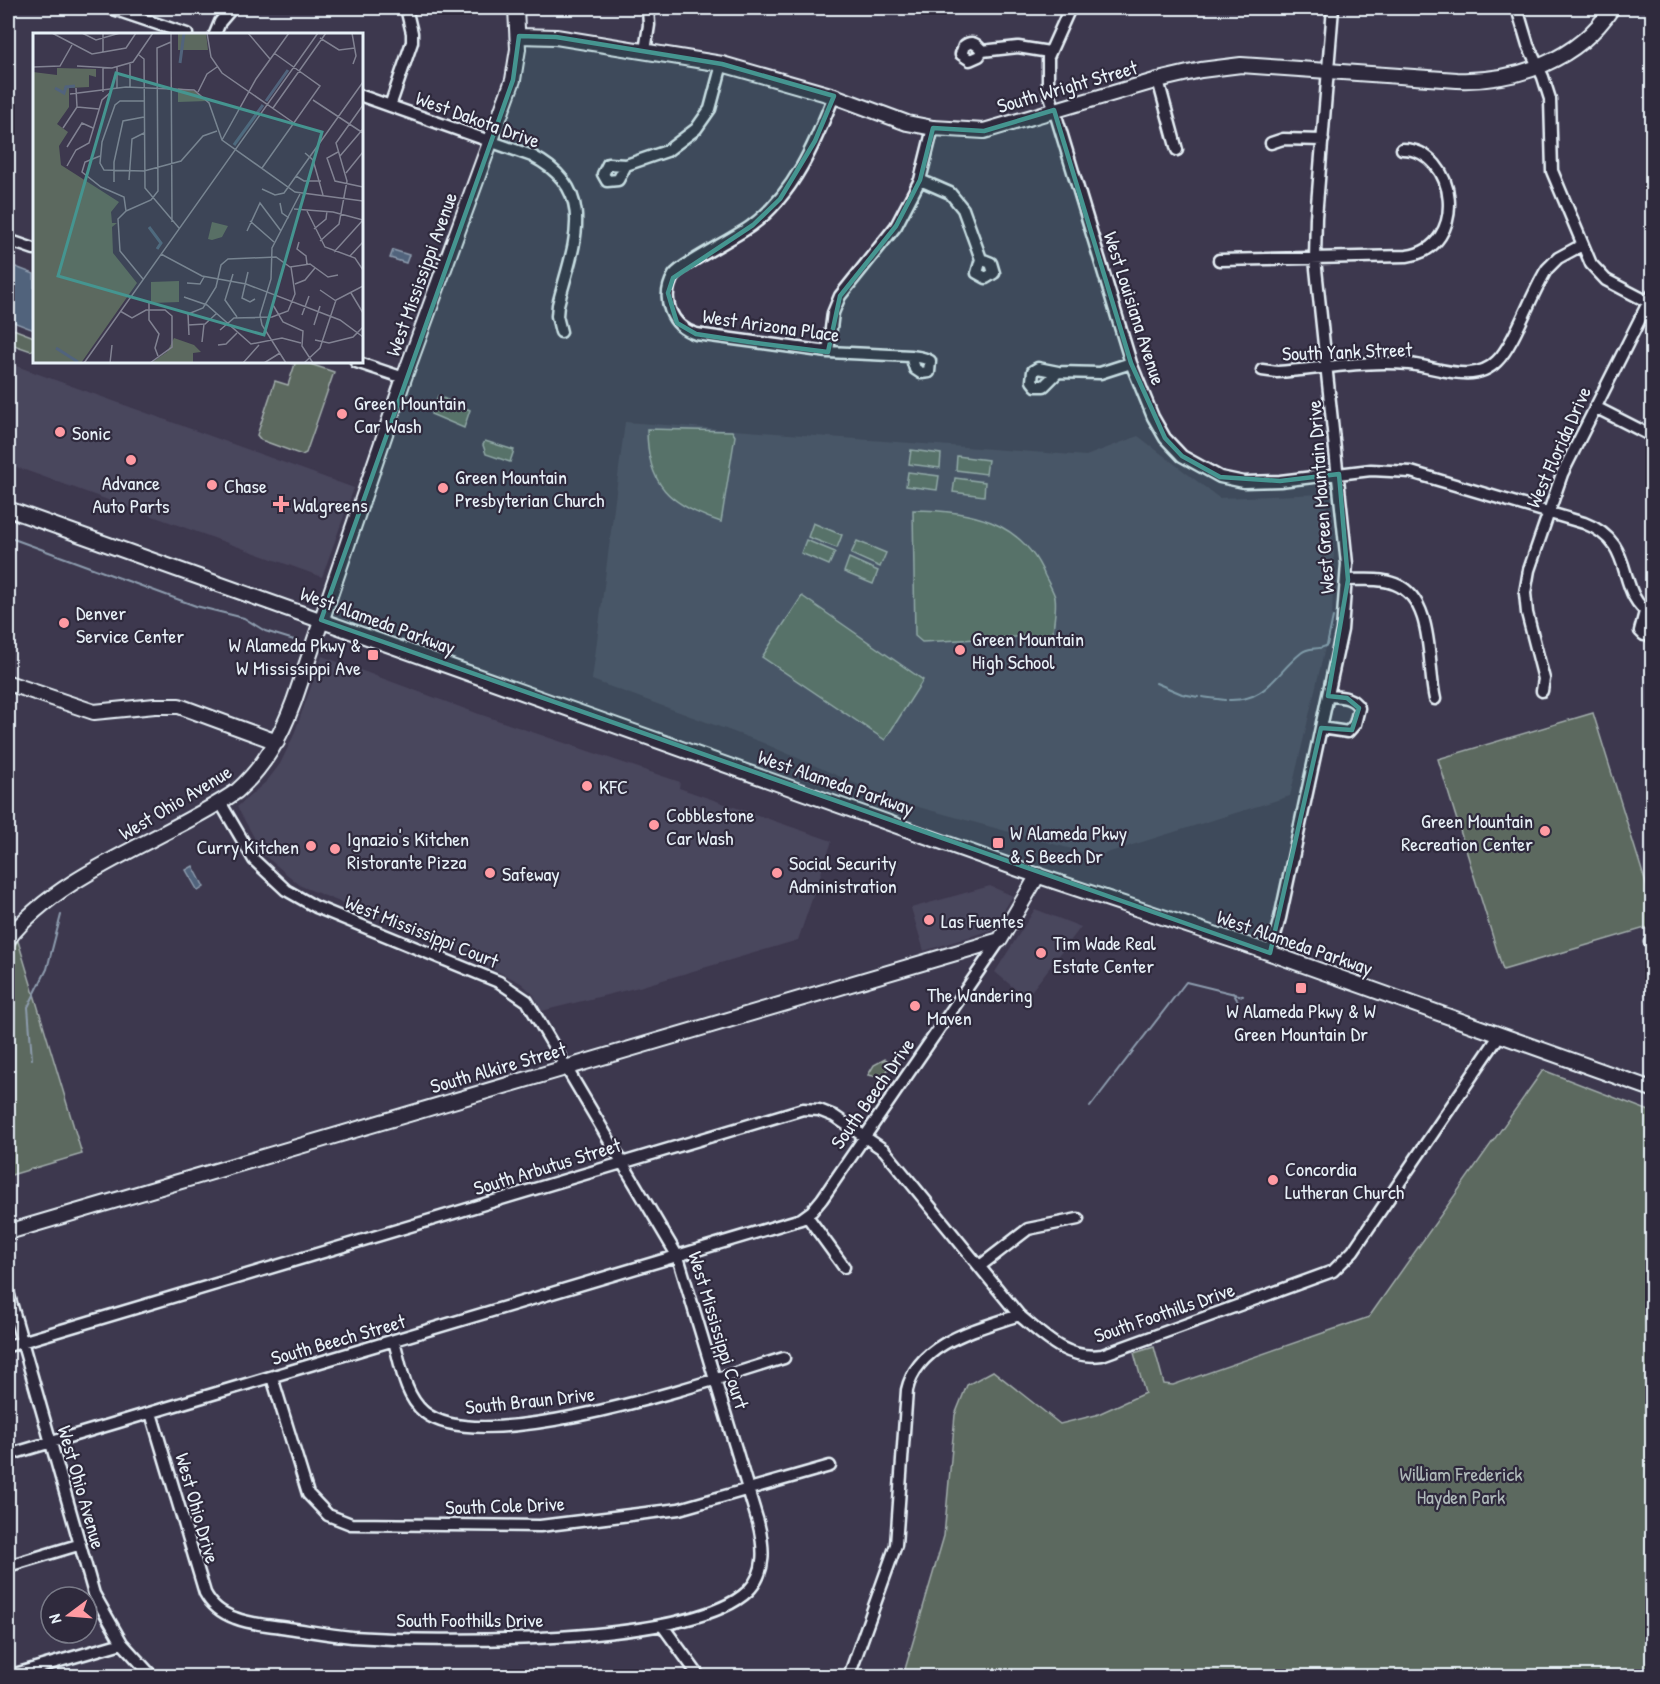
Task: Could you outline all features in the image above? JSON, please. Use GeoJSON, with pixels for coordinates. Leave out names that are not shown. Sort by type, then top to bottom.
{"type":"FeatureCollection","features":[{"type":"Feature","properties":{"kind":"street"},"geometry":{"type":"LineString","coordinates":[[110,8],[184,33]]}},
{"type":"Feature","properties":{"kind":"street"},"geometry":{"type":"LineString","coordinates":[[215,33],[220,22],[232,8]]}},
{"type":"Feature","properties":{"kind":"street"},"geometry":{"type":"LineString","coordinates":[[390,106],[412,42],[406,8]]}},
{"type":"Feature","properties":{"kind":"street","name":"West Mississippi Avenue"},"geometry":{"type":"LineString","coordinates":[[321,620],[404,378],[513,80],[519,36],[516,8]]}},
{"type":"Feature","properties":{"kind":"street"},"geometry":{"type":"LineString","coordinates":[[645,51],[650,25],[648,8]]}},
{"type":"Feature","properties":{"kind":"street","name":"West Louisiana Avenue"},"geometry":{"type":"LineString","coordinates":[[1070,8],[1049,52],[1046,76],[1054,110],[1131,363],[1153,417],[1166,438],[1182,456],[1220,477],[1244,482],[1281,481],[1371,470],[1411,472],[1594,527],[1608,536],[1618,551],[1633,596],[1649,614]]}},
{"type":"Feature","properties":{"kind":"street","name":"West Green Mountain Drive"},"geometry":{"type":"LineString","coordinates":[[1270,953],[1280,918],[1342,630],[1348,580],[1339,474],[1315,259],[1333,8]]}},
{"type":"Feature","properties":{"kind":"street"},"geometry":{"type":"LineString","coordinates":[[1517,8],[1528,45],[1550,99],[1552,171],[1582,246],[1591,264],[1600,275],[1651,300]]}},
{"type":"Feature","properties":{"kind":"street","name":"South Wright Street"},"geometry":{"type":"LineString","coordinates":[[519,36],[556,37],[722,64],[834,96],[907,123],[933,128],[984,131],[1158,80],[1231,66],[1481,80],[1513,76],[1564,54],[1581,42],[1612,8]]}},
{"type":"Feature","properties":{"kind":"street"},"geometry":{"type":"LineString","coordinates":[[982,51],[1018,47],[1049,52]]}},
{"type":"Feature","properties":{"kind":"street"},"geometry":{"type":"LineString","coordinates":[[626,165],[667,151],[696,129],[710,109],[722,64]]}},
{"type":"Feature","properties":{"kind":"street"},"geometry":{"type":"LineString","coordinates":[[1158,80],[1177,150]]}},
{"type":"Feature","properties":{"kind":"street","name":"West Dakota Drive"},"geometry":{"type":"LineString","coordinates":[[363,96],[515,149],[543,161],[560,177],[572,197],[578,219],[558,305],[557,316],[561,332]]}},
{"type":"Feature","properties":{"kind":"street","name":"West Arizona Place"},"geometry":{"type":"LineString","coordinates":[[834,96],[815,141],[780,200],[747,229],[678,270],[668,293],[672,316],[687,331],[828,352],[911,356]]}},
{"type":"Feature","properties":{"kind":"street"},"geometry":{"type":"LineString","coordinates":[[828,352],[833,313],[840,296],[896,226],[920,180],[933,128]]}},
{"type":"Feature","properties":{"kind":"street"},"geometry":{"type":"LineString","coordinates":[[1271,143],[1283,139],[1323,140]]}},
{"type":"Feature","properties":{"kind":"street"},"geometry":{"type":"LineString","coordinates":[[1219,260],[1415,255],[1428,250],[1440,238],[1447,224],[1449,209],[1441,172],[1427,156],[1415,150],[1402,149]]}},
{"type":"Feature","properties":{"kind":"street"},"geometry":{"type":"LineString","coordinates":[[920,180],[950,192],[963,209],[981,260]]}},
{"type":"Feature","properties":{"kind":"street"},"geometry":{"type":"LineString","coordinates":[[8,240],[33,249]]}},
{"type":"Feature","properties":{"kind":"street","name":"South Yank Street"},"geometry":{"type":"LineString","coordinates":[[1262,370],[1277,372],[1327,367],[1408,364],[1463,374],[1487,369],[1502,356],[1547,269],[1558,258],[1582,246]]}},
{"type":"Feature","properties":{"kind":"street","name":"West Florida Drive"},"geometry":{"type":"LineString","coordinates":[[1542,691],[1544,679],[1527,613],[1525,593],[1547,512],[1562,474],[1595,406],[1651,300]]}},
{"type":"Feature","properties":{"kind":"street"},"geometry":{"type":"LineString","coordinates":[[359,363],[404,378]]}},
{"type":"Feature","properties":{"kind":"street"},"geometry":{"type":"LineString","coordinates":[[1058,372],[1100,373],[1131,363]]}},
{"type":"Feature","properties":{"kind":"street"},"geometry":{"type":"LineString","coordinates":[[1595,406],[1653,436]]}},
{"type":"Feature","properties":{"kind":"street","name":"West Alameda Parkway"},"geometry":{"type":"LineString","coordinates":[[8,509],[134,556],[321,620],[1038,875],[1270,953],[1653,1089]]}},
{"type":"Feature","properties":{"kind":"street"},"geometry":{"type":"LineString","coordinates":[[1348,580],[1386,581],[1413,590],[1428,635],[1435,699]]}},
{"type":"Feature","properties":{"kind":"street"},"geometry":{"type":"LineString","coordinates":[[1649,614],[1641,620],[1640,631],[1644,635],[1653,634]]}},
{"type":"Feature","properties":{"kind":"street","name":"West Ohio Avenue"},"geometry":{"type":"LineString","coordinates":[[8,939],[28,916],[56,894],[220,802],[251,777],[277,742],[294,701],[321,620]]}},
{"type":"Feature","properties":{"kind":"street"},"geometry":{"type":"LineString","coordinates":[[8,683],[94,712],[179,706],[277,742]]}},
{"type":"Feature","properties":{"kind":"street"},"geometry":{"type":"LineString","coordinates":[[1321,728],[1348,732],[1355,724],[1359,708],[1354,701],[1328,696]]}},
{"type":"Feature","properties":{"kind":"street","name":"West Mississippi Court"},"geometry":{"type":"LineString","coordinates":[[220,802],[254,860],[277,884],[316,907],[514,990],[532,1009],[678,1257],[749,1490],[764,1549],[762,1567],[751,1587],[729,1604],[662,1625]]}},
{"type":"Feature","properties":{"kind":"street","name":"South Beech Drive"},"geometry":{"type":"LineString","coordinates":[[678,1257],[786,1225],[807,1216],[867,1136],[1000,940],[1038,875]]}},
{"type":"Feature","properties":{"kind":"street","name":"South Alkire Street"},"geometry":{"type":"LineString","coordinates":[[8,1232],[1000,940]]}},
{"type":"Feature","properties":{"kind":"street","name":"South Foothills Drive"},"geometry":{"type":"LineString","coordinates":[[1019,1315],[1064,1351],[1087,1356],[1102,1355],[1333,1271],[1353,1251],[1499,1036]]}},
{"type":"Feature","properties":{"kind":"street","name":"South Arbutus Street"},"geometry":{"type":"LineString","coordinates":[[8,1346],[803,1109],[825,1112],[867,1136],[884,1150],[1019,1315]]}},
{"type":"Feature","properties":{"kind":"street"},"geometry":{"type":"LineString","coordinates":[[807,1216],[844,1267]]}},
{"type":"Feature","properties":{"kind":"street"},"geometry":{"type":"LineString","coordinates":[[980,1266],[1028,1229],[1078,1220]]}},
{"type":"Feature","properties":{"kind":"street","name":"South Beech Street"},"geometry":{"type":"LineString","coordinates":[[8,1455],[678,1257]]}},
{"type":"Feature","properties":{"kind":"street","name":"West Ohio Avenue"},"geometry":{"type":"LineString","coordinates":[[8,1292],[93,1594],[122,1643],[152,1677]]}},
{"type":"Feature","properties":{"kind":"street"},"geometry":{"type":"LineString","coordinates":[[849,1677],[896,1545],[905,1405],[912,1375],[926,1356],[943,1345],[1019,1315]]}},
{"type":"Feature","properties":{"kind":"street","name":"South Braun Drive"},"geometry":{"type":"LineString","coordinates":[[394,1341],[408,1390],[415,1402],[431,1417],[457,1426],[506,1425],[586,1415],[784,1358]]}},
{"type":"Feature","properties":{"kind":"street","name":"South Cole Drive"},"geometry":{"type":"LineString","coordinates":[[272,1377],[308,1494],[322,1510],[344,1522],[540,1526],[692,1507],[830,1466]]}},
{"type":"Feature","properties":{"kind":"street","name":"West Ohio Drive"},"geometry":{"type":"LineString","coordinates":[[152,1413],[199,1577],[205,1593],[217,1609]]}},
{"type":"Feature","properties":{"kind":"street"},"geometry":{"type":"LineString","coordinates":[[8,1566],[78,1545]]}},
{"type":"Feature","properties":{"kind":"street","name":"South Foothills Drive"},"geometry":{"type":"LineString","coordinates":[[217,1609],[248,1622],[352,1637],[536,1639],[662,1625]]}},
{"type":"Feature","properties":{"kind":"street"},"geometry":{"type":"LineString","coordinates":[[662,1625],[699,1677]]}},
{"type":"Feature","properties":{"kind":"street"},"geometry":{"type":"LineString","coordinates":[[8,1676],[122,1643]]}},
{"type":"Feature","properties":{"kind":"highlighted area"},"geometry":{"type":"Polygon","coordinates":[[[519,36],[556,37],[722,64],[834,96],[815,141],[780,199],[753,225],[673,278],[668,293],[677,323],[696,334],[749,342],[828,352],[840,296],[896,226],[920,180],[933,128],[984,131],[1054,110],[1131,363],[1165,438],[1182,456],[1220,477],[1280,481],[1339,474],[1348,580],[1328,696],[1347,698],[1359,708],[1352,730],[1321,728],[1270,953],[321,620],[513,80],[519,36]]]}},
{"type":"Feature","properties":{"kind":"shaded area"},"geometry":{"type":"Polygon","coordinates":[[[8,363],[354,488],[322,577],[8,464],[8,363]]]}},
{"type":"Feature","properties":{"kind":"shaded area","name":"Green Mountain High School"},"geometry":{"type":"Polygon","coordinates":[[[625,422],[1086,456],[1138,436],[1219,498],[1325,494],[1334,552],[1332,618],[1290,796],[1097,856],[893,800],[761,742],[592,680],[625,422]]]}},
{"type":"Feature","properties":{"kind":"shaded area"},"geometry":{"type":"Polygon","coordinates":[[[322,656],[479,714],[680,782],[679,788],[832,841],[798,940],[639,987],[542,1011],[534,995],[521,983],[479,962],[480,960],[301,886],[264,855],[237,807],[267,781],[280,764],[293,737],[322,656]]]}},
{"type":"Feature","properties":{"kind":"shaded area"},"geometry":{"type":"Polygon","coordinates":[[[990,886],[1013,896],[991,930],[924,951],[911,908],[990,886]]]}},
{"type":"Feature","properties":{"kind":"shaded area"},"geometry":{"type":"Polygon","coordinates":[[[1035,909],[1081,927],[1026,998],[995,972],[1035,909]]]}},
{"type":"Feature","properties":{"kind":"green space"},"geometry":{"type":"Polygon","coordinates":[[[8,327],[33,337],[33,350],[31,351],[8,343],[8,327]]]}},
{"type":"Feature","properties":{"kind":"green space"},"geometry":{"type":"Polygon","coordinates":[[[292,363],[307,363],[334,372],[306,453],[302,455],[261,440],[257,435],[275,381],[288,385],[295,364],[292,363]]]}},
{"type":"Feature","properties":{"kind":"green space"},"geometry":{"type":"Polygon","coordinates":[[[438,396],[470,410],[464,428],[431,414],[438,396]]]}},
{"type":"Feature","properties":{"kind":"green space"},"geometry":{"type":"Polygon","coordinates":[[[647,429],[732,431],[735,436],[721,522],[688,508],[665,490],[651,465],[647,429]]]}},
{"type":"Feature","properties":{"kind":"green space"},"geometry":{"type":"Polygon","coordinates":[[[485,441],[514,450],[510,462],[486,454],[483,445],[485,441]]]}},
{"type":"Feature","properties":{"kind":"green space"},"geometry":{"type":"Polygon","coordinates":[[[911,450],[941,454],[940,468],[909,464],[911,450]]]}},
{"type":"Feature","properties":{"kind":"green space"},"geometry":{"type":"Polygon","coordinates":[[[957,456],[988,460],[986,474],[956,470],[957,456]]]}},
{"type":"Feature","properties":{"kind":"green space"},"geometry":{"type":"Polygon","coordinates":[[[908,472],[939,476],[937,490],[906,486],[908,472]]]}},
{"type":"Feature","properties":{"kind":"green space"},"geometry":{"type":"Polygon","coordinates":[[[955,478],[985,482],[984,496],[953,492],[955,478]]]}},
{"type":"Feature","properties":{"kind":"green space"},"geometry":{"type":"Polygon","coordinates":[[[913,510],[954,512],[973,516],[1008,531],[1022,542],[1035,557],[1055,597],[1053,635],[922,642],[915,636],[913,510]]]}},
{"type":"Feature","properties":{"kind":"green space"},"geometry":{"type":"Polygon","coordinates":[[[813,523],[842,535],[837,548],[808,537],[813,523]]]}},
{"type":"Feature","properties":{"kind":"green space"},"geometry":{"type":"Polygon","coordinates":[[[806,540],[835,552],[829,565],[801,553],[806,540]]]}},
{"type":"Feature","properties":{"kind":"green space"},"geometry":{"type":"Polygon","coordinates":[[[857,541],[886,553],[880,567],[851,554],[857,541]]]}},
{"type":"Feature","properties":{"kind":"green space"},"geometry":{"type":"Polygon","coordinates":[[[849,558],[878,571],[873,584],[844,572],[849,558]]]}},
{"type":"Feature","properties":{"kind":"green space"},"geometry":{"type":"Polygon","coordinates":[[[802,596],[923,680],[885,740],[762,657],[802,596]]]}},
{"type":"Feature","properties":{"kind":"green space","name":"Green Mountain Recreation Center"},"geometry":{"type":"Polygon","coordinates":[[[1593,713],[1652,903],[1652,926],[1503,970],[1438,759],[1593,713]]]}},
{"type":"Feature","properties":{"kind":"green space"},"geometry":{"type":"Polygon","coordinates":[[[18,941],[82,1154],[8,1176],[8,954],[18,941]]]}},
{"type":"Feature","properties":{"kind":"green space"},"geometry":{"type":"Polygon","coordinates":[[[885,1059],[892,1063],[883,1078],[868,1075],[874,1065],[885,1059]]]}},
{"type":"Feature","properties":{"kind":"green space","name":"William Frederick Hayden Park"},"geometry":{"type":"Polygon","coordinates":[[[1543,1070],[1652,1112],[1652,1676],[903,1676],[944,1536],[955,1415],[967,1385],[993,1371],[1060,1424],[1096,1415],[1145,1393],[1134,1353],[1154,1347],[1164,1384],[1173,1385],[1369,1317],[1543,1070]]]}},
{"type":"Feature","properties":{"kind":"water"},"geometry":{"type":"Polygon","coordinates":[[[393,250],[409,255],[406,263],[390,258],[393,250]]]}},
{"type":"Feature","properties":{"kind":"water"},"geometry":{"type":"Polygon","coordinates":[[[8,264],[33,274],[33,330],[8,320],[8,264]]]}},
{"type":"Feature","properties":{"kind":"water"},"geometry":{"type":"Polygon","coordinates":[[[193,866],[204,887],[198,891],[186,870],[193,866]]]}},
{"type":"Feature","properties":{"kind":"waterway"},"geometry":{"type":"LineString","coordinates":[[8,537],[196,606],[244,618],[265,631],[294,640]]}},
{"type":"Feature","properties":{"kind":"waterway"},"geometry":{"type":"LineString","coordinates":[[1229,700],[1242,699],[1262,691],[1301,653],[1327,645],[1333,617]]}},
{"type":"Feature","properties":{"kind":"waterway"},"geometry":{"type":"LineString","coordinates":[[1156,683],[1182,694],[1198,697]]}},
{"type":"Feature","properties":{"kind":"waterway"},"geometry":{"type":"LineString","coordinates":[[1202,697],[1225,700]]}},
{"type":"Feature","properties":{"kind":"waterway"},"geometry":{"type":"LineString","coordinates":[[32,1059],[28,1007],[47,969],[61,915]]}},
{"type":"Feature","properties":{"kind":"waterway"},"geometry":{"type":"LineString","coordinates":[[1090,1107],[1186,982],[1243,996]]}},
{"type":"Feature","properties":{"kind":"waterway"},"geometry":{"type":"LineString","coordinates":[[1233,993],[1238,1001]]}},
{"type":"Feature","properties":{"kind":"place","name":"Green Mountain Car Wash"},"geometry":{"type":"Point","coordinates":[342,414]}},
{"type":"Feature","properties":{"kind":"place","name":"Sonic"},"geometry":{"type":"Point","coordinates":[60,432]}},
{"type":"Feature","properties":{"kind":"place","name":"Advance Auto Parts"},"geometry":{"type":"Point","coordinates":[131,460]}},
{"type":"Feature","properties":{"kind":"place","name":"Chase"},"geometry":{"type":"Point","coordinates":[212,485]}},
{"type":"Feature","properties":{"kind":"place","name":"Green Mountain Presbyterian Church"},"geometry":{"type":"Point","coordinates":[443,488]}},
{"type":"Feature","properties":{"kind":"place","name":"Walgreens"},"geometry":{"type":"Point","coordinates":[281,504]}},
{"type":"Feature","properties":{"kind":"place","name":"Denver Service Center"},"geometry":{"type":"Point","coordinates":[64,623]}},
{"type":"Feature","properties":{"kind":"place","name":"Green Mountain High School"},"geometry":{"type":"Point","coordinates":[960,650]}},
{"type":"Feature","properties":{"kind":"place","name":"W Alameda Pkwy & W Mississippi Ave"},"geometry":{"type":"Point","coordinates":[373,655]}},
{"type":"Feature","properties":{"kind":"place","name":"KFC"},"geometry":{"type":"Point","coordinates":[587,786]}},
{"type":"Feature","properties":{"kind":"place","name":"Cobblestone Car Wash"},"geometry":{"type":"Point","coordinates":[654,825]}},
{"type":"Feature","properties":{"kind":"place","name":"Green Mountain Recreation Center"},"geometry":{"type":"Point","coordinates":[1545,831]}},
{"type":"Feature","properties":{"kind":"place","name":"W Alameda Pkwy & S Beech Dr"},"geometry":{"type":"Point","coordinates":[998,843]}},
{"type":"Feature","properties":{"kind":"place","name":"Curry Kitchen"},"geometry":{"type":"Point","coordinates":[311,846]}},
{"type":"Feature","properties":{"kind":"place","name":"Ignazio's Kitchen Ristorante Pizza"},"geometry":{"type":"Point","coordinates":[335,849]}},
{"type":"Feature","properties":{"kind":"place","name":"Safeway"},"geometry":{"type":"Point","coordinates":[490,873]}},
{"type":"Feature","properties":{"kind":"place","name":"Social Security Administration"},"geometry":{"type":"Point","coordinates":[777,873]}},
{"type":"Feature","properties":{"kind":"place","name":"Las Fuentes"},"geometry":{"type":"Point","coordinates":[929,920]}},
{"type":"Feature","properties":{"kind":"place","name":"Tim Wade Real Estate Center"},"geometry":{"type":"Point","coordinates":[1041,953]}},
{"type":"Feature","properties":{"kind":"place","name":"W Alameda Pkwy & W Green Mountain Dr"},"geometry":{"type":"Point","coordinates":[1301,988]}},
{"type":"Feature","properties":{"kind":"place","name":"The Wandering Maven"},"geometry":{"type":"Point","coordinates":[915,1006]}},
{"type":"Feature","properties":{"kind":"place","name":"Concordia Lutheran Church"},"geometry":{"type":"Point","coordinates":[1273,1180]}}]}
